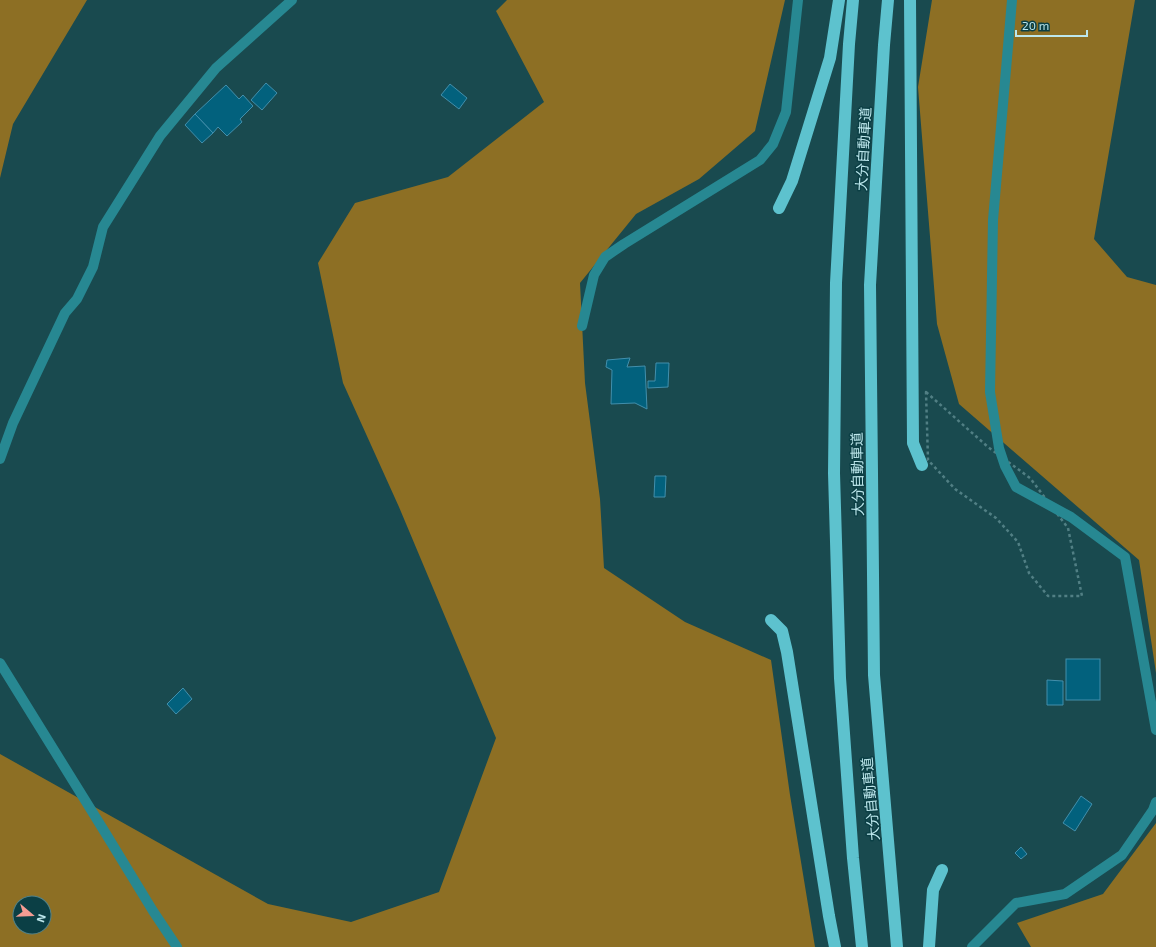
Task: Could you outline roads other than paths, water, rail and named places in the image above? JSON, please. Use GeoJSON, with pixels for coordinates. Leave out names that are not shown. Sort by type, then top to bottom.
{"type":"FeatureCollection","features":[{"type":"Feature","properties":{"kind":"highway"},"geometry":{"type":"LineString","coordinates":[[779,208],[792,181],[830,58],[840,0]]}},
{"type":"Feature","properties":{"kind":"highway","name":"大分自動車道"},"geometry":{"type":"LineString","coordinates":[[853,0],[849,44],[836,283],[834,474],[840,678],[853,858],[862,947]]}},
{"type":"Feature","properties":{"kind":"highway","name":"大分自動車道"},"geometry":{"type":"LineString","coordinates":[[888,0],[870,285],[874,675],[897,947]]}},
{"type":"Feature","properties":{"kind":"highway"},"geometry":{"type":"LineString","coordinates":[[910,0],[913,443],[922,465]]}},
{"type":"Feature","properties":{"kind":"highway"},"geometry":{"type":"LineString","coordinates":[[771,620],[782,632],[787,652],[835,947]]}},
{"type":"Feature","properties":{"kind":"highway"},"geometry":{"type":"LineString","coordinates":[[929,947],[933,890],[942,870]]}},
{"type":"Feature","properties":{"kind":"street"},"geometry":{"type":"LineString","coordinates":[[0,459],[13,423],[65,313],[77,299],[93,267],[103,227],[160,136],[216,68],[292,0]]}},
{"type":"Feature","properties":{"kind":"street"},"geometry":{"type":"LineString","coordinates":[[582,326],[594,275],[606,257],[624,244],[760,160],[773,144],[786,112],[798,0]]}},
{"type":"Feature","properties":{"kind":"street"},"geometry":{"type":"LineString","coordinates":[[1012,0],[993,220],[990,392],[999,448],[1004,466],[1016,487],[1071,517],[1125,557],[1156,730]]}},
{"type":"Feature","properties":{"kind":"street"},"geometry":{"type":"LineString","coordinates":[[0,663],[153,911],[177,947]]}},
{"type":"Feature","properties":{"kind":"street"},"geometry":{"type":"LineString","coordinates":[[972,947],[1016,903],[1065,894],[1122,856],[1153,810],[1156,802]]}}]}
